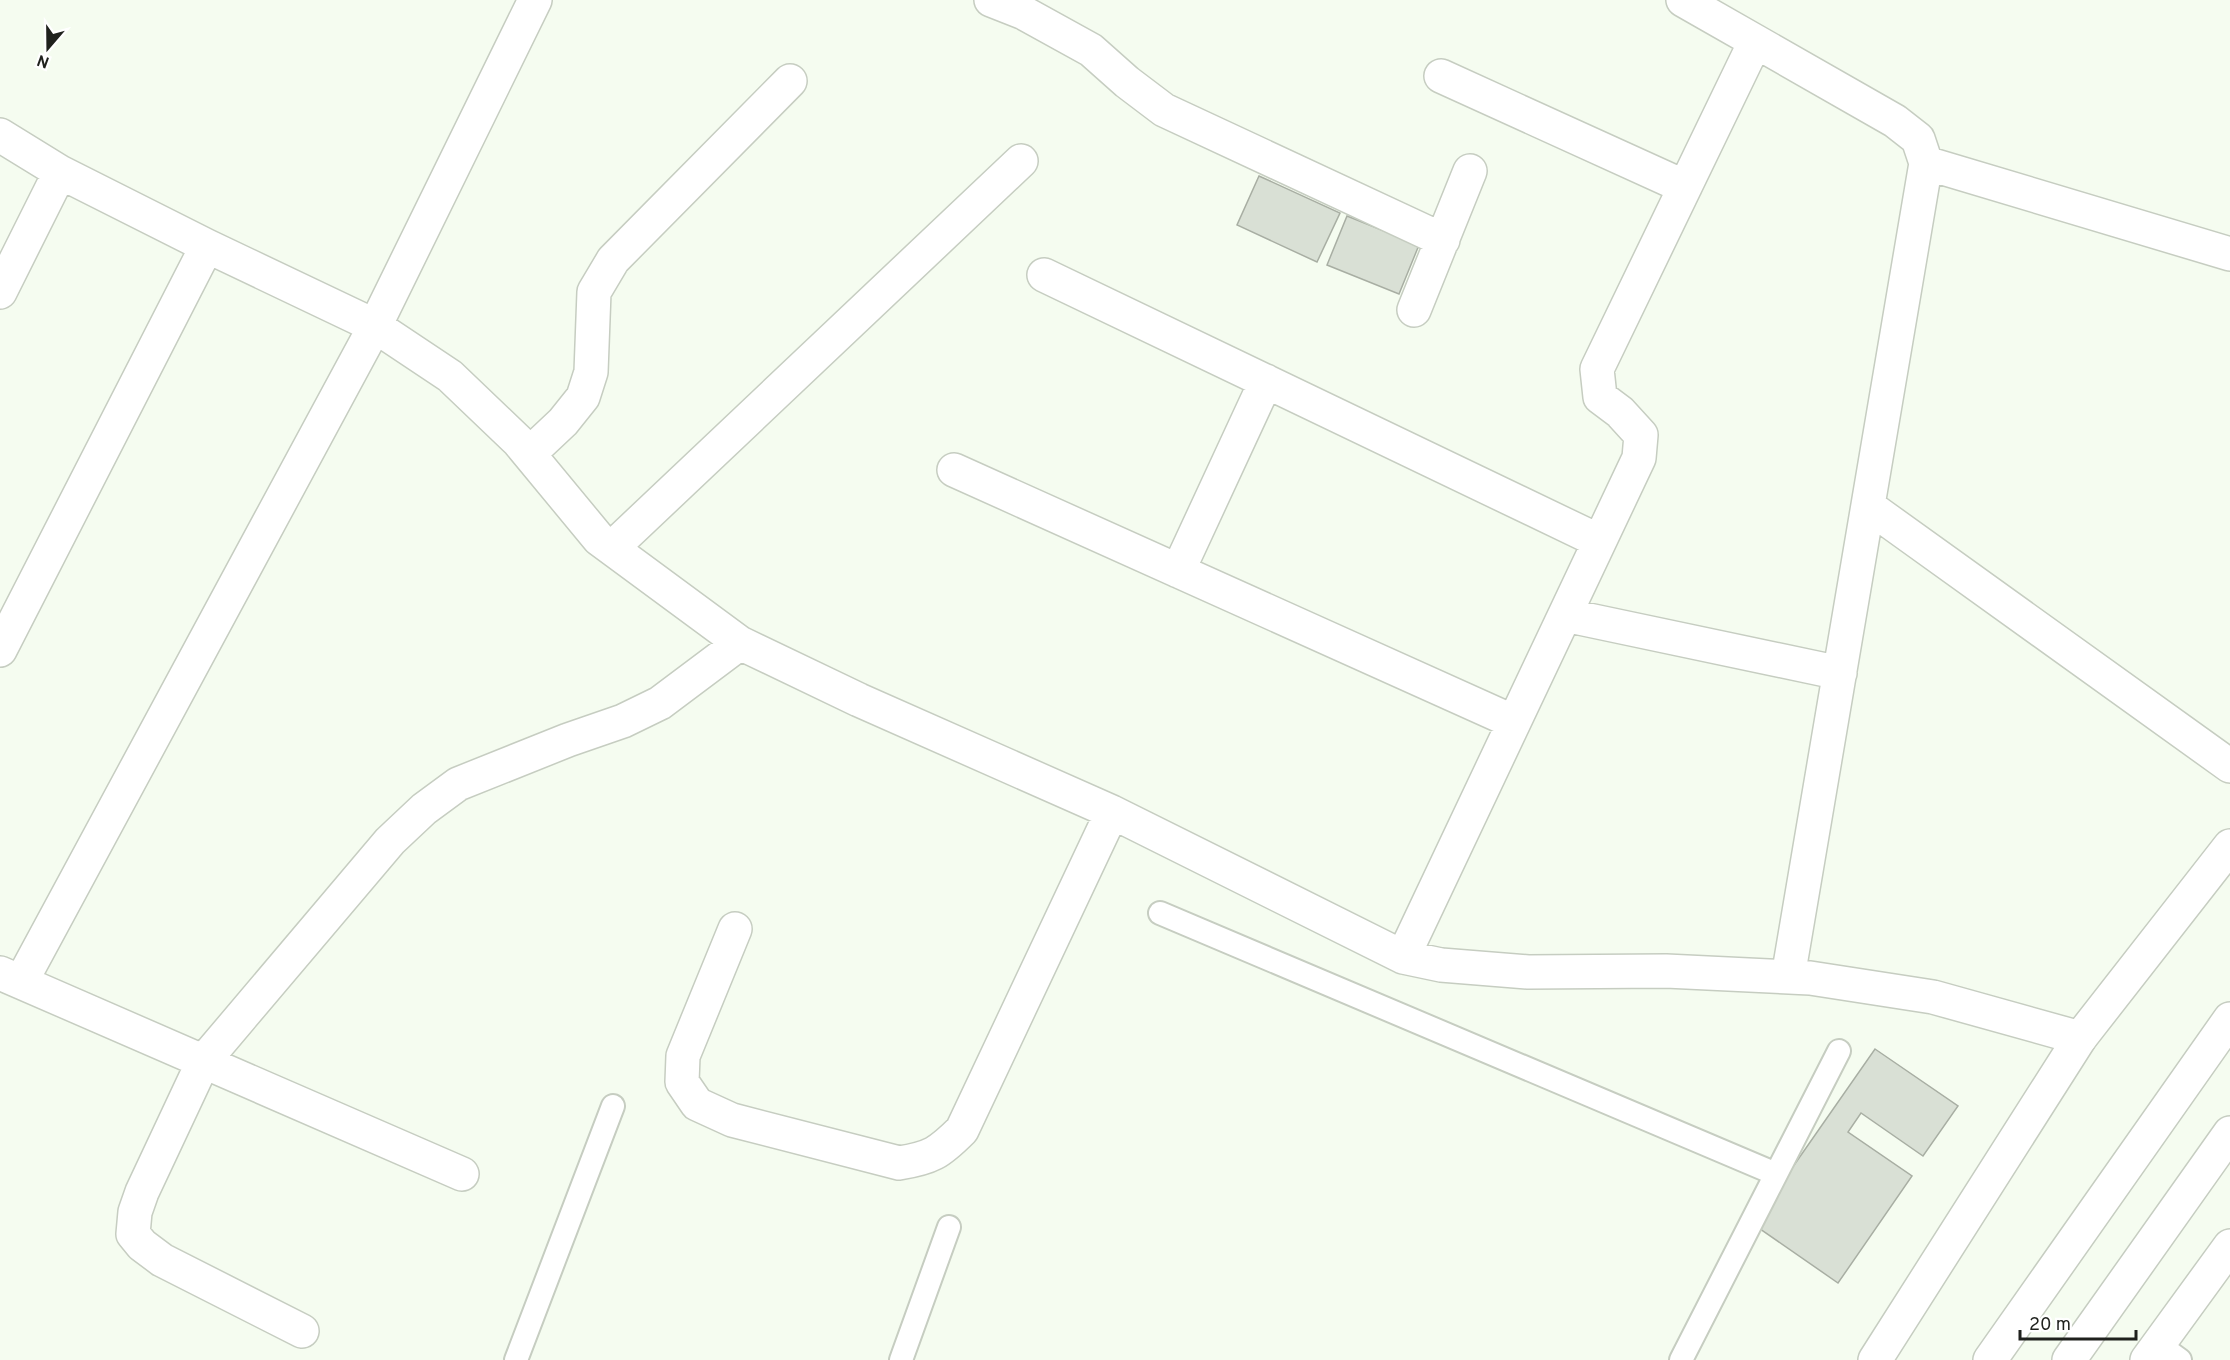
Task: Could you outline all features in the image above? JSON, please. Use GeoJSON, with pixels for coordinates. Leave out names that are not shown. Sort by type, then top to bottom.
{"type":"FeatureCollection","features":[{"type":"Feature","properties":{"kind":"main road"},"geometry":{"type":"LineString","coordinates":[[462,1174],[11,977],[375,326],[535,0]]}},
{"type":"Feature","properties":{"kind":"main road"},"geometry":{"type":"LineString","coordinates":[[991,0],[1043,10],[1127,82],[1164,110],[1443,240]]}},
{"type":"Feature","properties":{"kind":"main road"},"geometry":{"type":"LineString","coordinates":[[1683,0],[1895,121],[1918,139],[1926,164],[1788,977]]}},
{"type":"Feature","properties":{"kind":"main road"},"geometry":{"type":"LineString","coordinates":[[1403,957],[1639,458],[1641,435],[1620,412],[1600,397],[1597,369],[1755,42]]}},
{"type":"Feature","properties":{"kind":"main road"},"geometry":{"type":"LineString","coordinates":[[1442,76],[1685,187]]}},
{"type":"Feature","properties":{"kind":"main road"},"geometry":{"type":"LineString","coordinates":[[529,454],[563,422],[583,397],[591,372],[594,292],[613,260],[790,81]]}},
{"type":"Feature","properties":{"kind":"main road"},"geometry":{"type":"LineString","coordinates":[[0,135],[60,172],[207,246],[375,326],[450,376],[519,441],[599,539],[740,643],[859,700],[1112,812],[1403,957],[1441,965],[1528,972],[1666,971],[1810,978],[1933,997],[2080,1038]]}},
{"type":"Feature","properties":{"kind":"main road"},"geometry":{"type":"LineString","coordinates":[[612,548],[1021,161]]}},
{"type":"Feature","properties":{"kind":"main road"},"geometry":{"type":"LineString","coordinates":[[1926,164],[2230,254]]}},
{"type":"Feature","properties":{"kind":"main road"},"geometry":{"type":"LineString","coordinates":[[1414,310],[1470,171]]}},
{"type":"Feature","properties":{"kind":"main road"},"geometry":{"type":"LineString","coordinates":[[0,292],[60,172]]}},
{"type":"Feature","properties":{"kind":"main road"},"geometry":{"type":"LineString","coordinates":[[0,650],[207,246]]}},
{"type":"Feature","properties":{"kind":"main road"},"geometry":{"type":"LineString","coordinates":[[1044,275],[1599,542]]}},
{"type":"Feature","properties":{"kind":"main road"},"geometry":{"type":"LineString","coordinates":[[1179,571],[1266,381]]}},
{"type":"Feature","properties":{"kind":"main road"},"geometry":{"type":"LineString","coordinates":[[954,470],[1514,722]]}},
{"type":"Feature","properties":{"kind":"main road"},"geometry":{"type":"LineString","coordinates":[[1868,506],[2230,766]]}},
{"type":"Feature","properties":{"kind":"main road"},"geometry":{"type":"LineString","coordinates":[[1565,615],[1840,674]]}},
{"type":"Feature","properties":{"kind":"main road"},"geometry":{"type":"LineString","coordinates":[[302,1331],[162,1260],[142,1245],[133,1234],[135,1212],[142,1192],[203,1062],[390,841],[424,809],[458,783],[568,740],[623,722],[660,703],[740,643]]}},
{"type":"Feature","properties":{"kind":"main road"},"geometry":{"type":"LineString","coordinates":[[735,929],[683,1056],[682,1082],[697,1104],[732,1120],[899,1163],[925,1159],[945,1148],[962,1130],[1112,812]]}},
{"type":"Feature","properties":{"kind":"main road"},"geometry":{"type":"LineString","coordinates":[[1875,1360],[2080,1038],[2230,846]]}},
{"type":"Feature","properties":{"kind":"main road"},"geometry":{"type":"LineString","coordinates":[[1990,1360],[2230,1019]]}},
{"type":"Feature","properties":{"kind":"main road"},"geometry":{"type":"LineString","coordinates":[[2069,1360],[2230,1133]]}},
{"type":"Feature","properties":{"kind":"main road"},"geometry":{"type":"LineString","coordinates":[[2162,1355],[2230,1246]]}},
{"type":"Feature","properties":{"kind":"lane"},"geometry":{"type":"LineString","coordinates":[[1160,913],[1776,1174]]}},
{"type":"Feature","properties":{"kind":"lane"},"geometry":{"type":"LineString","coordinates":[[1681,1360],[1839,1051]]}},
{"type":"Feature","properties":{"kind":"lane"},"geometry":{"type":"LineString","coordinates":[[516,1360],[613,1106]]}},
{"type":"Feature","properties":{"kind":"lane"},"geometry":{"type":"LineString","coordinates":[[901,1360],[949,1227]]}},
{"type":"Feature","properties":{"kind":"building"},"geometry":{"type":"Polygon","coordinates":[[[1259,176],[1340,213],[1317,262],[1237,225],[1259,176]]]}},
{"type":"Feature","properties":{"kind":"building"},"geometry":{"type":"Polygon","coordinates":[[[1347,216],[1419,245],[1399,294],[1327,265],[1347,216]]]}},
{"type":"Feature","properties":{"kind":"building"},"geometry":{"type":"Polygon","coordinates":[[[1875,1049],[1958,1106],[1923,1156],[1861,1113],[1848,1132],[1912,1176],[1838,1283],[1753,1224],[1875,1049]]]}}]}
